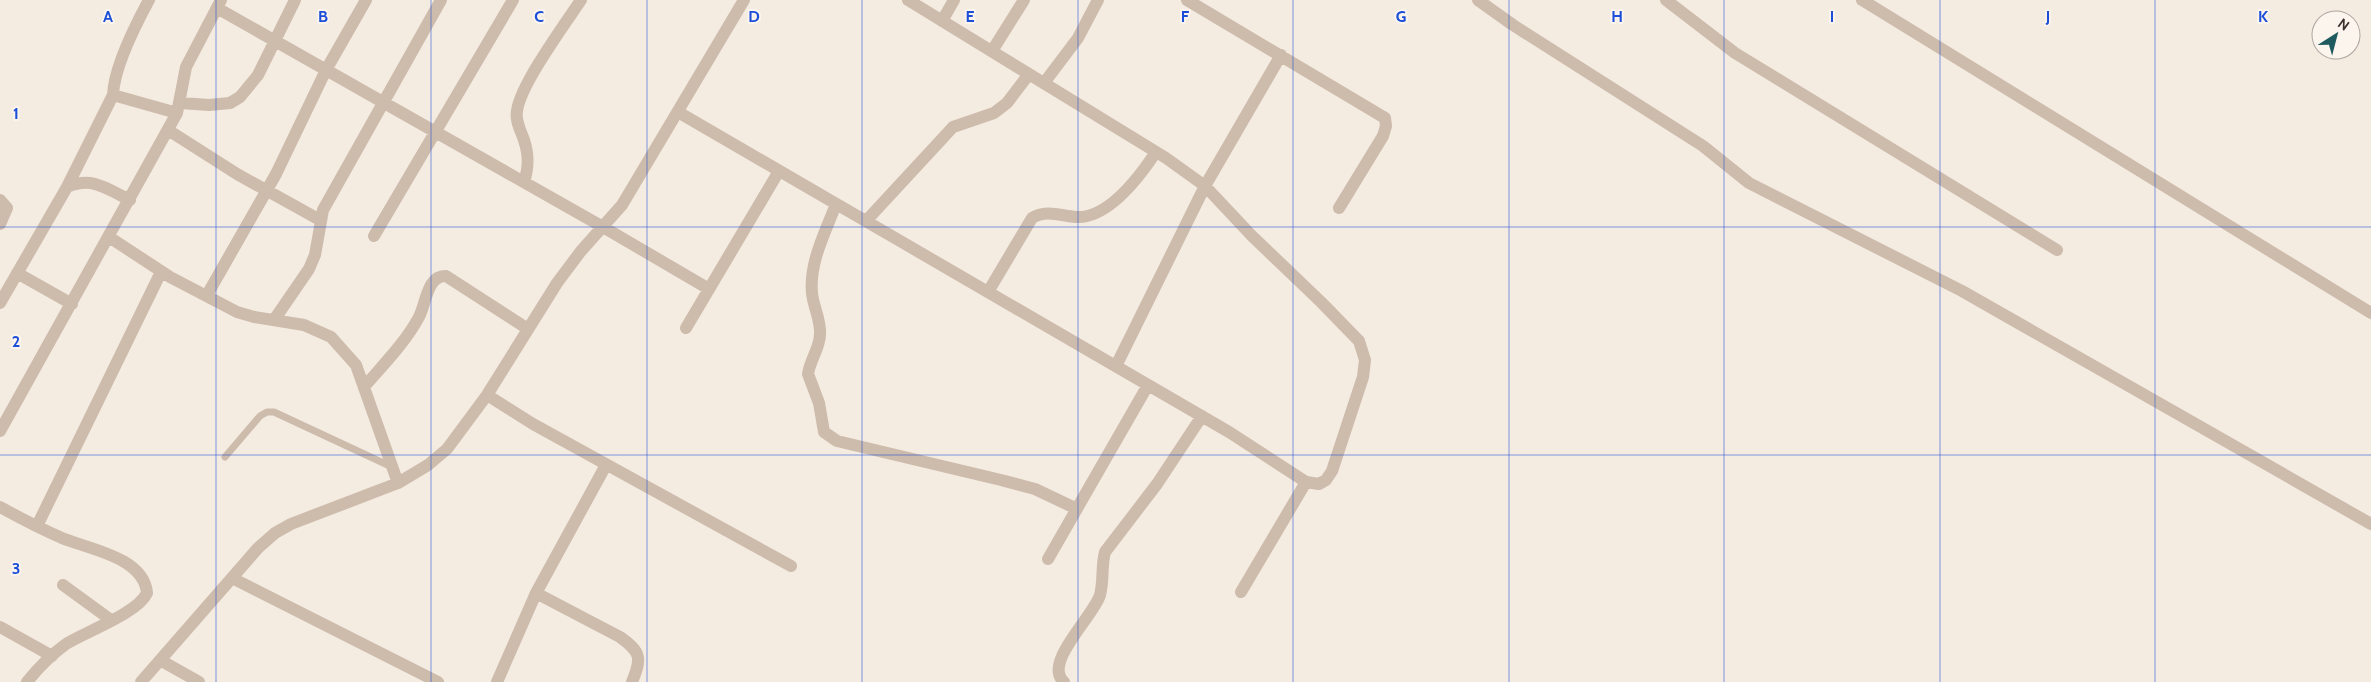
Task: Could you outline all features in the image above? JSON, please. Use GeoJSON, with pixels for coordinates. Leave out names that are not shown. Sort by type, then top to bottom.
{"type":"FeatureCollection","features":[{"type":"Feature","properties":{"kind":"street"},"geometry":{"type":"LineString","coordinates":[[0,303],[67,187],[113,95],[113,84],[137,23],[149,0]]}},
{"type":"Feature","properties":{"kind":"street"},"geometry":{"type":"LineString","coordinates":[[113,95],[179,108],[230,103],[240,97],[258,74],[273,40],[295,0]]}},
{"type":"Feature","properties":{"kind":"street"},"geometry":{"type":"LineString","coordinates":[[207,295],[267,190],[326,70],[366,0]]}},
{"type":"Feature","properties":{"kind":"street"},"geometry":{"type":"LineString","coordinates":[[274,320],[312,262],[318,242],[323,210],[441,0]]}},
{"type":"Feature","properties":{"kind":"street"},"geometry":{"type":"LineString","coordinates":[[374,236],[437,132],[513,0]]}},
{"type":"Feature","properties":{"kind":"street"},"geometry":{"type":"LineString","coordinates":[[524,182],[529,167],[528,154],[516,112],[519,101],[538,67],[581,0]]}},
{"type":"Feature","properties":{"kind":"street"},"geometry":{"type":"LineString","coordinates":[[141,682],[232,578],[275,533],[291,524],[398,483],[428,465],[447,449],[487,395],[575,259],[622,205],[744,0]]}},
{"type":"Feature","properties":{"kind":"street"},"geometry":{"type":"LineString","coordinates":[[678,112],[1202,416],[1306,482],[1319,484],[1326,480],[1332,471],[1363,378],[1365,360],[1359,342],[1322,302],[1252,236],[1205,186],[1156,152],[908,0]]}},
{"type":"Feature","properties":{"kind":"street"},"geometry":{"type":"LineString","coordinates":[[942,21],[954,0]]}},
{"type":"Feature","properties":{"kind":"street"},"geometry":{"type":"LineString","coordinates":[[992,51],[1024,0]]}},
{"type":"Feature","properties":{"kind":"street"},"geometry":{"type":"LineString","coordinates":[[1044,83],[1078,38],[1098,0]]}},
{"type":"Feature","properties":{"kind":"street"},"geometry":{"type":"LineString","coordinates":[[1187,0],[1385,118],[1386,126],[1383,136],[1339,208]]}},
{"type":"Feature","properties":{"kind":"street"},"geometry":{"type":"LineString","coordinates":[[1478,0],[1513,25],[1703,146],[1749,183],[1970,296],[2371,524]]}},
{"type":"Feature","properties":{"kind":"street"},"geometry":{"type":"LineString","coordinates":[[1666,0],[1735,53],[2057,250]]}},
{"type":"Feature","properties":{"kind":"street"},"geometry":{"type":"LineString","coordinates":[[1862,0],[2371,313]]}},
{"type":"Feature","properties":{"kind":"street"},"geometry":{"type":"LineString","coordinates":[[0,431],[168,130],[179,108],[182,81],[186,67],[219,4],[273,40],[709,289]]}},
{"type":"Feature","properties":{"kind":"street"},"geometry":{"type":"LineString","coordinates":[[1116,366],[1205,186],[1280,55]]}},
{"type":"Feature","properties":{"kind":"street"},"geometry":{"type":"LineString","coordinates":[[866,221],[952,127],[994,113],[1007,103],[1029,74]]}},
{"type":"Feature","properties":{"kind":"street"},"geometry":{"type":"LineString","coordinates":[[168,130],[212,159],[320,220]]}},
{"type":"Feature","properties":{"kind":"street"},"geometry":{"type":"LineString","coordinates":[[988,292],[1032,218],[1039,213],[1087,218],[1096,215],[1136,180],[1156,152]]}},
{"type":"Feature","properties":{"kind":"street"},"geometry":{"type":"LineString","coordinates":[[686,328],[780,171]]}},
{"type":"Feature","properties":{"kind":"street"},"geometry":{"type":"LineString","coordinates":[[67,187],[78,182],[93,182],[130,200]]}},
{"type":"Feature","properties":{"kind":"street"},"geometry":{"type":"LineString","coordinates":[[0,200],[7,208],[0,224]]}},
{"type":"Feature","properties":{"kind":"street"},"geometry":{"type":"LineString","coordinates":[[836,204],[817,254],[812,275],[812,293],[820,327],[820,336],[808,374],[819,403],[824,432],[837,441],[1035,490],[1077,509]]}},
{"type":"Feature","properties":{"kind":"street"},"geometry":{"type":"LineString","coordinates":[[109,237],[161,272],[237,312],[254,317],[304,325],[331,337],[356,365],[398,483]]}},
{"type":"Feature","properties":{"kind":"street"},"geometry":{"type":"LineString","coordinates":[[37,526],[161,272]]}},
{"type":"Feature","properties":{"kind":"street"},"geometry":{"type":"LineString","coordinates":[[17,273],[72,304]]}},
{"type":"Feature","properties":{"kind":"street"},"geometry":{"type":"LineString","coordinates":[[364,388],[410,332],[419,316],[430,286],[440,276],[446,276],[528,329]]}},
{"type":"Feature","properties":{"kind":"street"},"geometry":{"type":"LineString","coordinates":[[1048,559],[1148,385]]}},
{"type":"Feature","properties":{"kind":"street"},"geometry":{"type":"LineString","coordinates":[[487,395],[606,465],[791,566]]}},
{"type":"Feature","properties":{"kind":"street"},"geometry":{"type":"LineString","coordinates":[[1064,682],[1060,679],[1058,668],[1060,657],[1095,607],[1100,594],[1101,566],[1105,552],[1158,484],[1202,416]]}},
{"type":"Feature","properties":{"kind":"street"},"geometry":{"type":"LineString","coordinates":[[497,682],[536,593],[606,465]]}},
{"type":"Feature","properties":{"kind":"street"},"geometry":{"type":"LineString","coordinates":[[1241,592],[1306,482]]}},
{"type":"Feature","properties":{"kind":"street"},"geometry":{"type":"LineString","coordinates":[[0,507],[62,538],[117,558],[129,565],[140,576],[146,586],[147,593],[137,607],[66,645],[52,656],[27,682]]}},
{"type":"Feature","properties":{"kind":"street"},"geometry":{"type":"LineString","coordinates":[[232,578],[421,678],[438,682]]}},
{"type":"Feature","properties":{"kind":"street"},"geometry":{"type":"LineString","coordinates":[[63,585],[111,620]]}},
{"type":"Feature","properties":{"kind":"street"},"geometry":{"type":"LineString","coordinates":[[536,593],[620,637],[632,646],[639,656],[638,668],[632,682]]}},
{"type":"Feature","properties":{"kind":"street"},"geometry":{"type":"LineString","coordinates":[[0,627],[52,656]]}},
{"type":"Feature","properties":{"kind":"street"},"geometry":{"type":"LineString","coordinates":[[160,660],[198,682]]}},
{"type":"Feature","properties":{"kind":"lane"},"geometry":{"type":"LineString","coordinates":[[225,457],[260,416],[267,412],[274,412],[392,467]]}}]}
